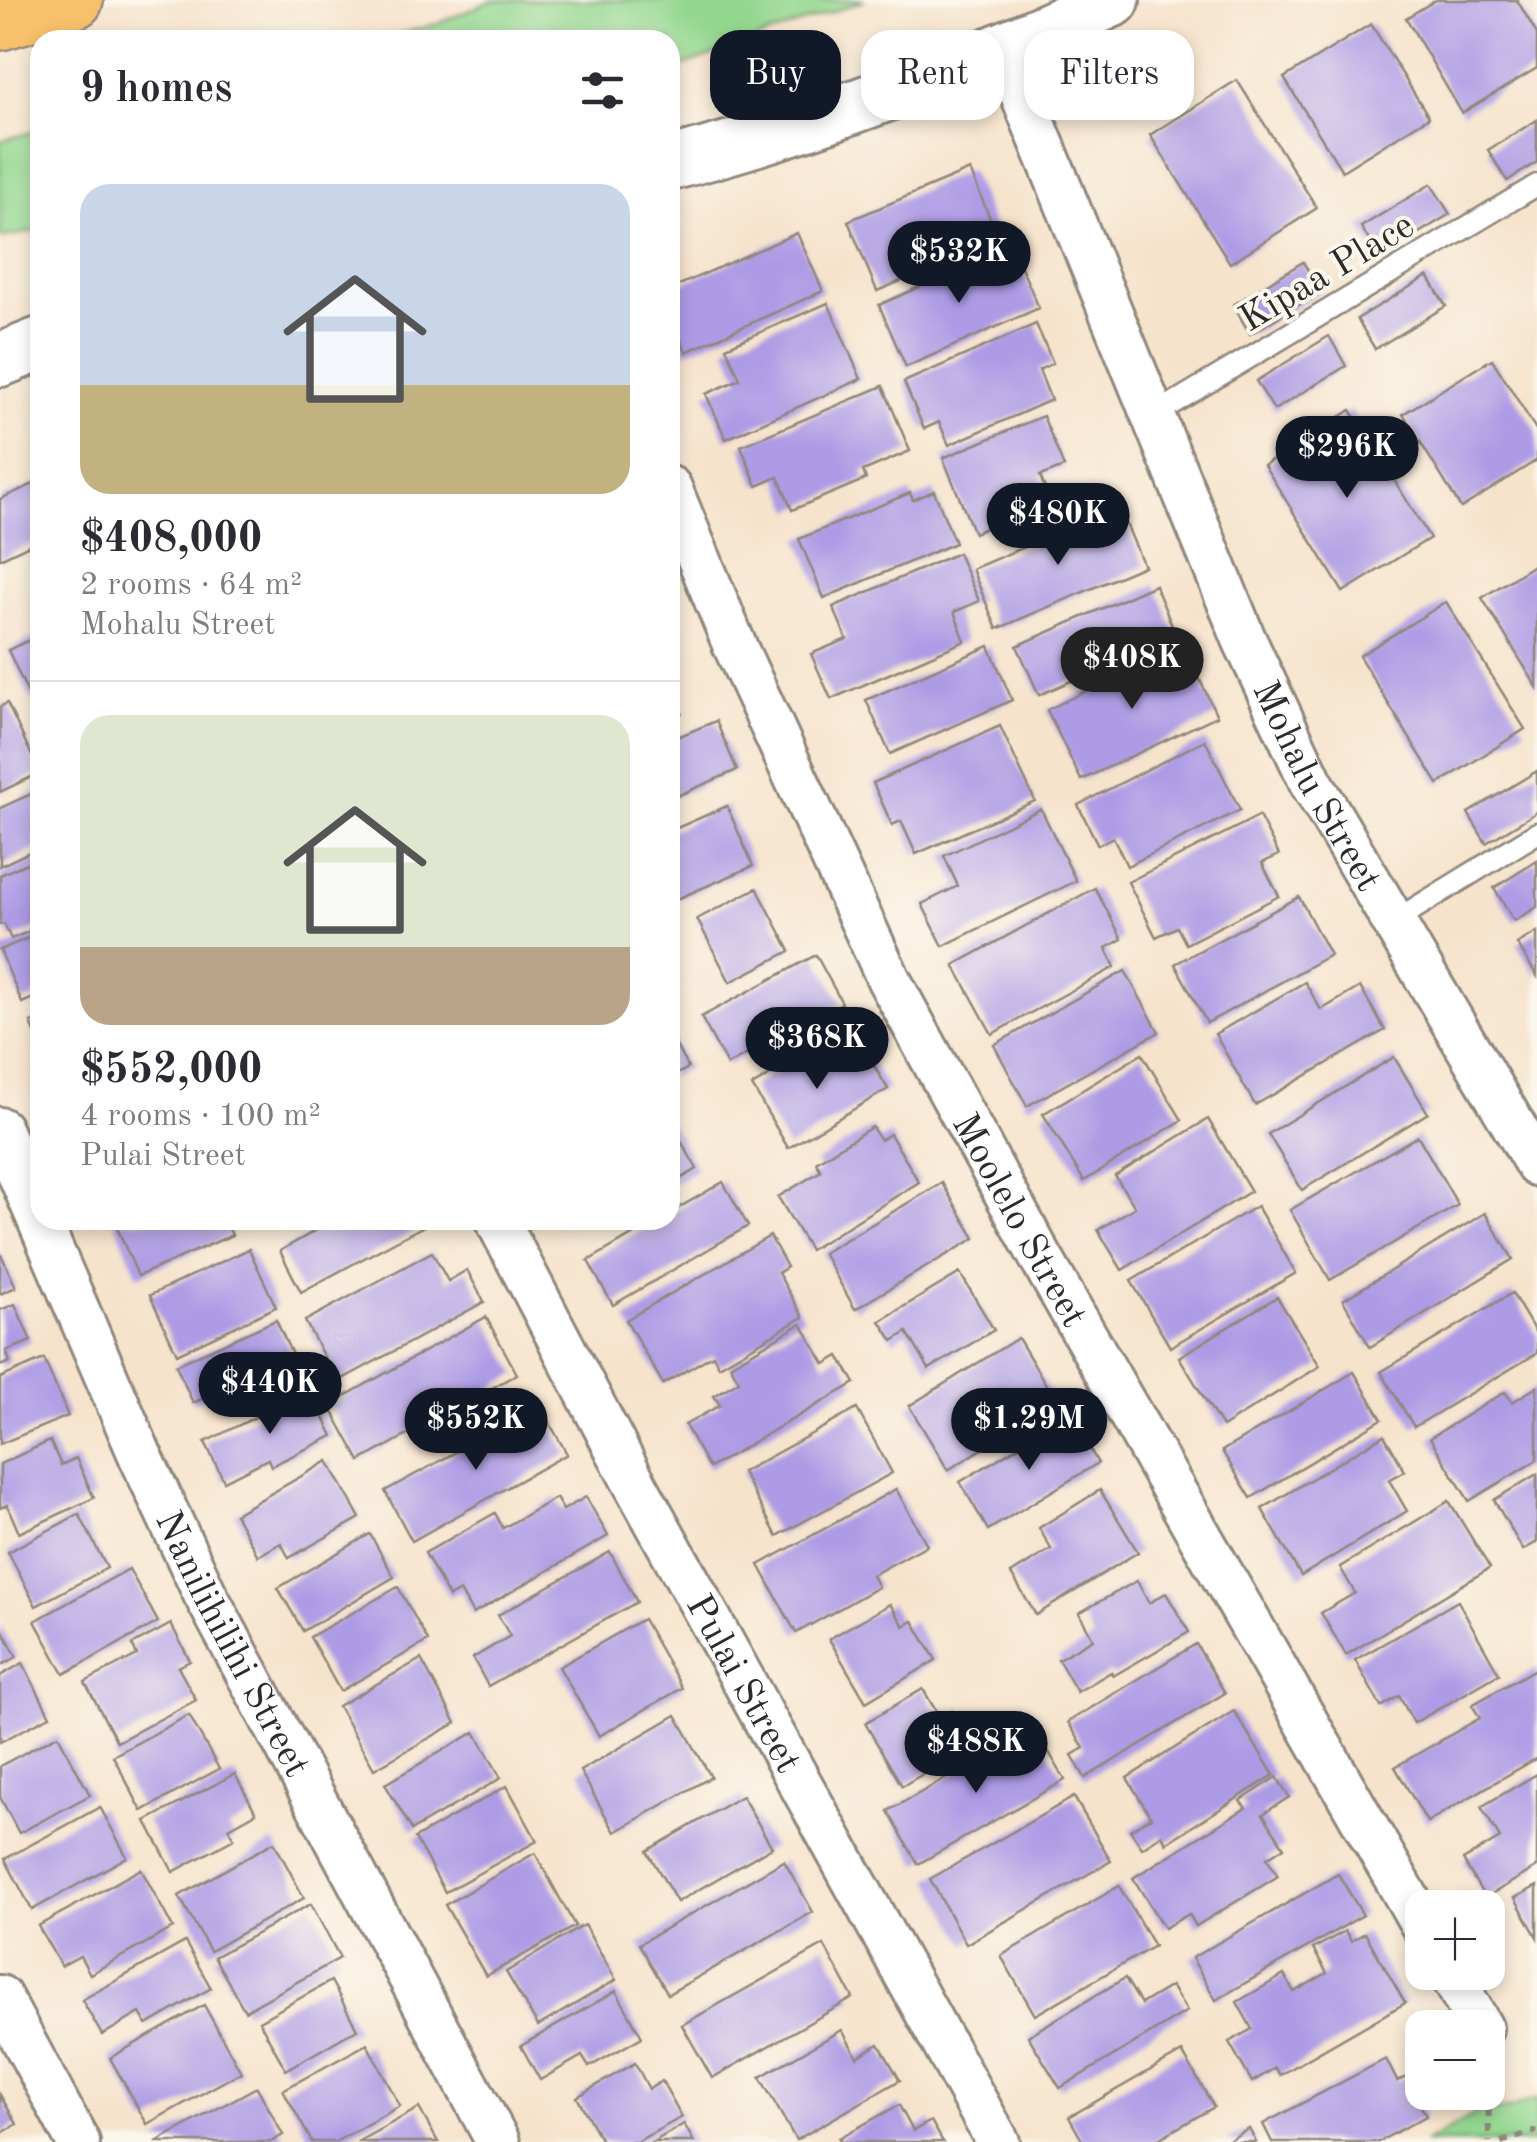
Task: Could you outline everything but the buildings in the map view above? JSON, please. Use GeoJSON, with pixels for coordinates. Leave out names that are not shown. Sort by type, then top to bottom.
{"type":"FeatureCollection","features":[{"type":"Feature","properties":{"kind":"highway"},"geometry":{"type":"LineString","coordinates":[[0,22],[75,0]]}},
{"type":"Feature","properties":{"kind":"street"},"geometry":{"type":"LineString","coordinates":[[1004,50],[1113,0]]}},
{"type":"Feature","properties":{"kind":"street","name":"Mohalu Street"},"geometry":{"type":"LineString","coordinates":[[1004,50],[1244,639],[1311,782],[1537,1166]]}},
{"type":"Feature","properties":{"kind":"street"},"geometry":{"type":"LineString","coordinates":[[680,161],[760,140],[861,103]]}},
{"type":"Feature","properties":{"kind":"street"},"geometry":{"type":"LineString","coordinates":[[0,360],[30,348]]}},
{"type":"Feature","properties":{"kind":"street","name":"Moolelo Street"},"geometry":{"type":"LineString","coordinates":[[680,512],[734,644],[889,980],[1041,1258],[1405,1894]]}},
{"type":"Feature","properties":{"kind":"street","name":"Nanilihilihi Street"},"geometry":{"type":"LineString","coordinates":[[0,1129],[30,1199]]}},
{"type":"Feature","properties":{"kind":"street","name":"Nanilihilihi Street"},"geometry":{"type":"LineString","coordinates":[[43,1230],[205,1594],[498,2142]]}},
{"type":"Feature","properties":{"kind":"street","name":"Pulai Street"},"geometry":{"type":"LineString","coordinates":[[502,1230],[630,1476],[998,2142]]}},
{"type":"Feature","properties":{"kind":"street"},"geometry":{"type":"LineString","coordinates":[[0,1997],[78,2142]]}},
{"type":"Feature","properties":{"kind":"lane","name":"Kipaa Place"},"geometry":{"type":"LineString","coordinates":[[1152,416],[1537,185]]}},
{"type":"Feature","properties":{"kind":"lane"},"geometry":{"type":"LineString","coordinates":[[1392,923],[1537,834]]}},
{"type":"Feature","properties":{"kind":"path"},"geometry":{"type":"LineString","coordinates":[[1489,2110],[1490,2142]]}},
{"type":"Feature","properties":{"kind":"path"},"geometry":{"type":"LineString","coordinates":[[1501,2142],[1537,2130]]}},
{"type":"Feature","properties":{"kind":"green space"},"geometry":{"type":"Polygon","coordinates":[[[493,0],[865,0],[783,30],[710,30],[710,56],[680,67],[680,30],[414,30],[493,0]]]}},
{"type":"Feature","properties":{"kind":"green space"},"geometry":{"type":"Polygon","coordinates":[[[30,133],[30,232],[0,238],[0,141],[30,133]]]}},
{"type":"Feature","properties":{"kind":"green space"},"geometry":{"type":"Polygon","coordinates":[[[1537,2099],[1537,2142],[1426,2142],[1477,2113],[1508,2109],[1537,2099]]]}}]}
